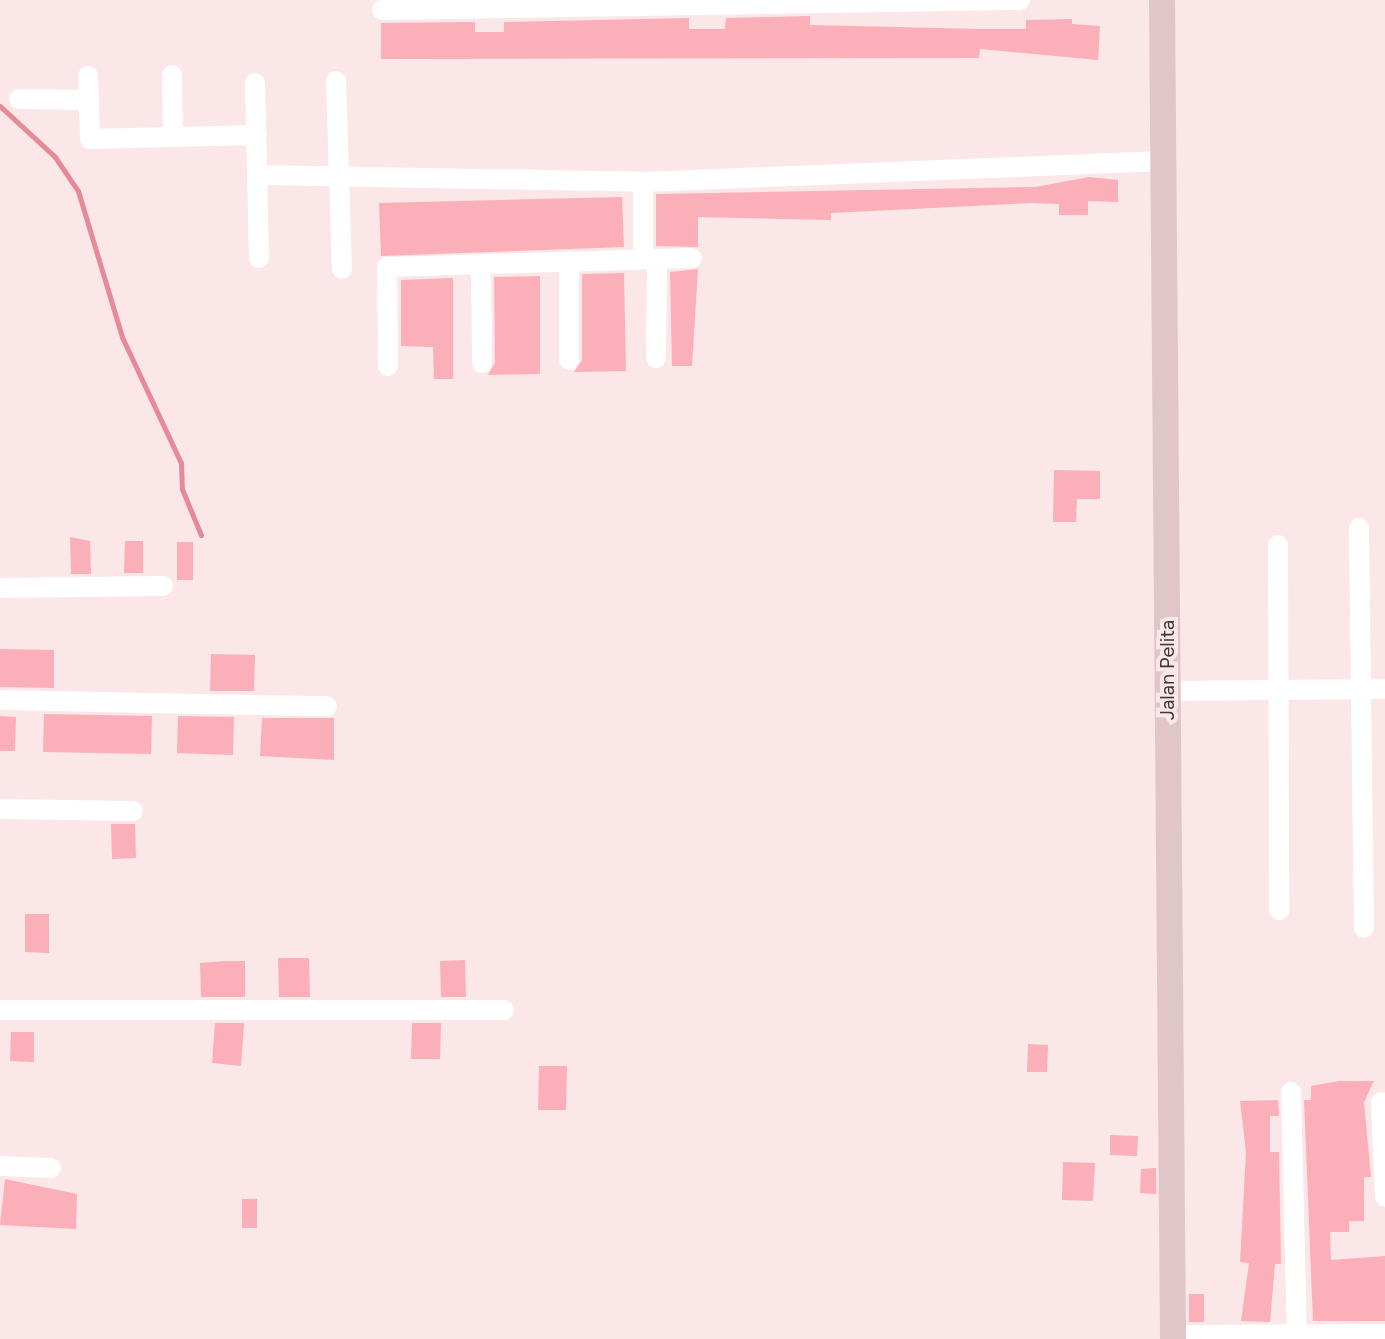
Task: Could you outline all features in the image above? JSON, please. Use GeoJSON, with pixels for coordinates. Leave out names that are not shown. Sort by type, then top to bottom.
{"type":"FeatureCollection","features":[{"type":"Feature","properties":{"kind":"street"},"geometry":{"type":"LineString","coordinates":[[382,10],[437,4],[1020,0]]}},
{"type":"Feature","properties":{"kind":"street","name":"Jalan Pelita"},"geometry":{"type":"LineString","coordinates":[[1162,0],[1173,1337]]}},
{"type":"Feature","properties":{"kind":"street"},"geometry":{"type":"LineString","coordinates":[[172,75],[173,137]]}},
{"type":"Feature","properties":{"kind":"street"},"geometry":{"type":"LineString","coordinates":[[88,76],[90,139],[257,135]]}},
{"type":"Feature","properties":{"kind":"street"},"geometry":{"type":"LineString","coordinates":[[336,81],[342,269]]}},
{"type":"Feature","properties":{"kind":"street"},"geometry":{"type":"LineString","coordinates":[[255,83],[259,258]]}},
{"type":"Feature","properties":{"kind":"street"},"geometry":{"type":"LineString","coordinates":[[19,99],[88,100]]}},
{"type":"Feature","properties":{"kind":"street"},"geometry":{"type":"LineString","coordinates":[[258,175],[643,182],[1163,161]]}},
{"type":"Feature","properties":{"kind":"street"},"geometry":{"type":"LineString","coordinates":[[643,182],[656,358]]}},
{"type":"Feature","properties":{"kind":"street"},"geometry":{"type":"LineString","coordinates":[[388,366],[387,267],[692,258]]}},
{"type":"Feature","properties":{"kind":"street"},"geometry":{"type":"LineString","coordinates":[[569,261],[569,360]]}},
{"type":"Feature","properties":{"kind":"street"},"geometry":{"type":"LineString","coordinates":[[481,264],[482,363]]}},
{"type":"Feature","properties":{"kind":"street"},"geometry":{"type":"LineString","coordinates":[[1359,528],[1364,928]]}},
{"type":"Feature","properties":{"kind":"street"},"geometry":{"type":"LineString","coordinates":[[1278,545],[1279,910]]}},
{"type":"Feature","properties":{"kind":"street"},"geometry":{"type":"LineString","coordinates":[[0,588],[163,586]]}},
{"type":"Feature","properties":{"kind":"street"},"geometry":{"type":"LineString","coordinates":[[1168,691],[1385,689]]}},
{"type":"Feature","properties":{"kind":"street"},"geometry":{"type":"LineString","coordinates":[[0,700],[327,706]]}},
{"type":"Feature","properties":{"kind":"street"},"geometry":{"type":"LineString","coordinates":[[0,809],[133,811]]}},
{"type":"Feature","properties":{"kind":"street"},"geometry":{"type":"LineString","coordinates":[[0,1010],[504,1010]]}},
{"type":"Feature","properties":{"kind":"street"},"geometry":{"type":"LineString","coordinates":[[1291,1092],[1297,1337]]}},
{"type":"Feature","properties":{"kind":"street"},"geometry":{"type":"LineString","coordinates":[[1381,1102],[1385,1197]]}},
{"type":"Feature","properties":{"kind":"street"},"geometry":{"type":"LineString","coordinates":[[0,1166],[51,1168]]}},
{"type":"Feature","properties":{"kind":"street"},"geometry":{"type":"LineString","coordinates":[[1173,1337],[1385,1334]]}},
{"type":"Feature","properties":{"kind":"building"},"geometry":{"type":"Polygon","coordinates":[[[810,16],[810,25],[982,29],[1026,29],[1026,20],[1072,19],[1072,24],[1100,26],[1098,60],[980,49],[979,58],[381,59],[381,23],[475,22],[475,32],[504,32],[504,22],[689,18],[689,29],[725,29],[726,18],[810,16]]]}},
{"type":"Feature","properties":{"kind":"building"},"geometry":{"type":"Polygon","coordinates":[[[1089,177],[1118,180],[1118,202],[1088,201],[1088,215],[1059,215],[1059,204],[1033,203],[831,213],[831,220],[698,217],[698,247],[656,246],[656,194],[1035,187],[1089,177]]]}},
{"type":"Feature","properties":{"kind":"building"},"geometry":{"type":"Polygon","coordinates":[[[622,197],[624,247],[381,256],[379,203],[622,197]]]}},
{"type":"Feature","properties":{"kind":"building"},"geometry":{"type":"Polygon","coordinates":[[[698,269],[692,366],[672,366],[670,272],[698,269]]]}},
{"type":"Feature","properties":{"kind":"building"},"geometry":{"type":"Polygon","coordinates":[[[624,273],[626,371],[574,372],[582,360],[582,274],[624,273]]]}},
{"type":"Feature","properties":{"kind":"building"},"geometry":{"type":"Polygon","coordinates":[[[540,276],[540,374],[488,375],[495,363],[494,277],[540,276]]]}},
{"type":"Feature","properties":{"kind":"building"},"geometry":{"type":"Polygon","coordinates":[[[453,278],[453,379],[434,379],[433,347],[401,346],[401,280],[453,278]]]}},
{"type":"Feature","properties":{"kind":"building"},"geometry":{"type":"Polygon","coordinates":[[[1054,470],[1100,471],[1100,499],[1077,499],[1076,522],[1053,522],[1054,470]]]}},
{"type":"Feature","properties":{"kind":"building"},"geometry":{"type":"Polygon","coordinates":[[[70,537],[90,541],[91,574],[71,574],[70,537]]]}},
{"type":"Feature","properties":{"kind":"building"},"geometry":{"type":"Polygon","coordinates":[[[125,541],[143,541],[143,573],[124,573],[125,541]]]}},
{"type":"Feature","properties":{"kind":"building"},"geometry":{"type":"Polygon","coordinates":[[[177,542],[193,542],[193,580],[177,580],[177,542]]]}},
{"type":"Feature","properties":{"kind":"building"},"geometry":{"type":"Polygon","coordinates":[[[0,649],[54,650],[54,688],[0,687],[0,649]]]}},
{"type":"Feature","properties":{"kind":"building"},"geometry":{"type":"Polygon","coordinates":[[[211,654],[255,655],[254,691],[210,691],[211,654]]]}},
{"type":"Feature","properties":{"kind":"building"},"geometry":{"type":"Polygon","coordinates":[[[44,714],[152,716],[151,754],[43,752],[44,714]]]}},
{"type":"Feature","properties":{"kind":"building"},"geometry":{"type":"Polygon","coordinates":[[[0,716],[16,717],[15,751],[0,751],[0,716]]]}},
{"type":"Feature","properties":{"kind":"building"},"geometry":{"type":"Polygon","coordinates":[[[178,716],[234,717],[233,755],[177,753],[178,716]]]}},
{"type":"Feature","properties":{"kind":"building"},"geometry":{"type":"Polygon","coordinates":[[[262,718],[334,718],[334,760],[260,756],[262,718]]]}},
{"type":"Feature","properties":{"kind":"building"},"geometry":{"type":"Polygon","coordinates":[[[111,824],[135,824],[136,858],[112,859],[111,824]]]}},
{"type":"Feature","properties":{"kind":"building"},"geometry":{"type":"Polygon","coordinates":[[[25,914],[49,914],[49,953],[25,952],[25,914]]]}},
{"type":"Feature","properties":{"kind":"building"},"geometry":{"type":"Polygon","coordinates":[[[278,958],[309,958],[310,997],[279,997],[278,958]]]}},
{"type":"Feature","properties":{"kind":"building"},"geometry":{"type":"Polygon","coordinates":[[[465,960],[466,997],[441,997],[440,961],[465,960]]]}},
{"type":"Feature","properties":{"kind":"building"},"geometry":{"type":"Polygon","coordinates":[[[245,961],[245,997],[201,997],[200,963],[245,961]]]}},
{"type":"Feature","properties":{"kind":"building"},"geometry":{"type":"Polygon","coordinates":[[[215,1023],[244,1023],[241,1066],[212,1063],[215,1023]]]}},
{"type":"Feature","properties":{"kind":"building"},"geometry":{"type":"Polygon","coordinates":[[[412,1023],[441,1023],[440,1059],[411,1059],[412,1023]]]}},
{"type":"Feature","properties":{"kind":"building"},"geometry":{"type":"Polygon","coordinates":[[[11,1032],[34,1032],[34,1062],[10,1061],[11,1032]]]}},
{"type":"Feature","properties":{"kind":"building"},"geometry":{"type":"Polygon","coordinates":[[[1028,1044],[1048,1045],[1047,1072],[1027,1072],[1028,1044]]]}},
{"type":"Feature","properties":{"kind":"building"},"geometry":{"type":"Polygon","coordinates":[[[539,1066],[567,1066],[566,1110],[538,1110],[539,1066]]]}},
{"type":"Feature","properties":{"kind":"building"},"geometry":{"type":"Polygon","coordinates":[[[1339,1081],[1374,1081],[1364,1102],[1371,1177],[1364,1177],[1364,1221],[1349,1221],[1349,1232],[1330,1232],[1331,1260],[1385,1256],[1385,1321],[1313,1321],[1304,1100],[1311,1100],[1311,1086],[1339,1081]]]}},
{"type":"Feature","properties":{"kind":"building"},"geometry":{"type":"Polygon","coordinates":[[[1278,1100],[1279,1116],[1270,1116],[1270,1152],[1279,1152],[1281,1264],[1275,1264],[1270,1322],[1241,1321],[1249,1263],[1240,1262],[1246,1152],[1240,1101],[1278,1100]]]}},
{"type":"Feature","properties":{"kind":"building"},"geometry":{"type":"Polygon","coordinates":[[[1110,1135],[1138,1136],[1137,1156],[1110,1155],[1110,1135]]]}},
{"type":"Feature","properties":{"kind":"building"},"geometry":{"type":"Polygon","coordinates":[[[1063,1162],[1095,1163],[1093,1201],[1062,1200],[1063,1162]]]}},
{"type":"Feature","properties":{"kind":"building"},"geometry":{"type":"Polygon","coordinates":[[[1156,1168],[1156,1194],[1140,1193],[1141,1169],[1156,1168]]]}},
{"type":"Feature","properties":{"kind":"building"},"geometry":{"type":"Polygon","coordinates":[[[5,1179],[77,1194],[76,1229],[0,1225],[5,1179]]]}},
{"type":"Feature","properties":{"kind":"building"},"geometry":{"type":"Polygon","coordinates":[[[242,1199],[257,1199],[257,1228],[242,1228],[242,1199]]]}},
{"type":"Feature","properties":{"kind":"building"},"geometry":{"type":"Polygon","coordinates":[[[1189,1294],[1204,1294],[1204,1322],[1189,1322],[1189,1294]]]}},
{"type":"Feature","properties":{"kind":"waterway"},"geometry":{"type":"LineString","coordinates":[[0,106],[55,157],[78,191],[122,337],[181,463],[182,489],[201,535]]}}]}
